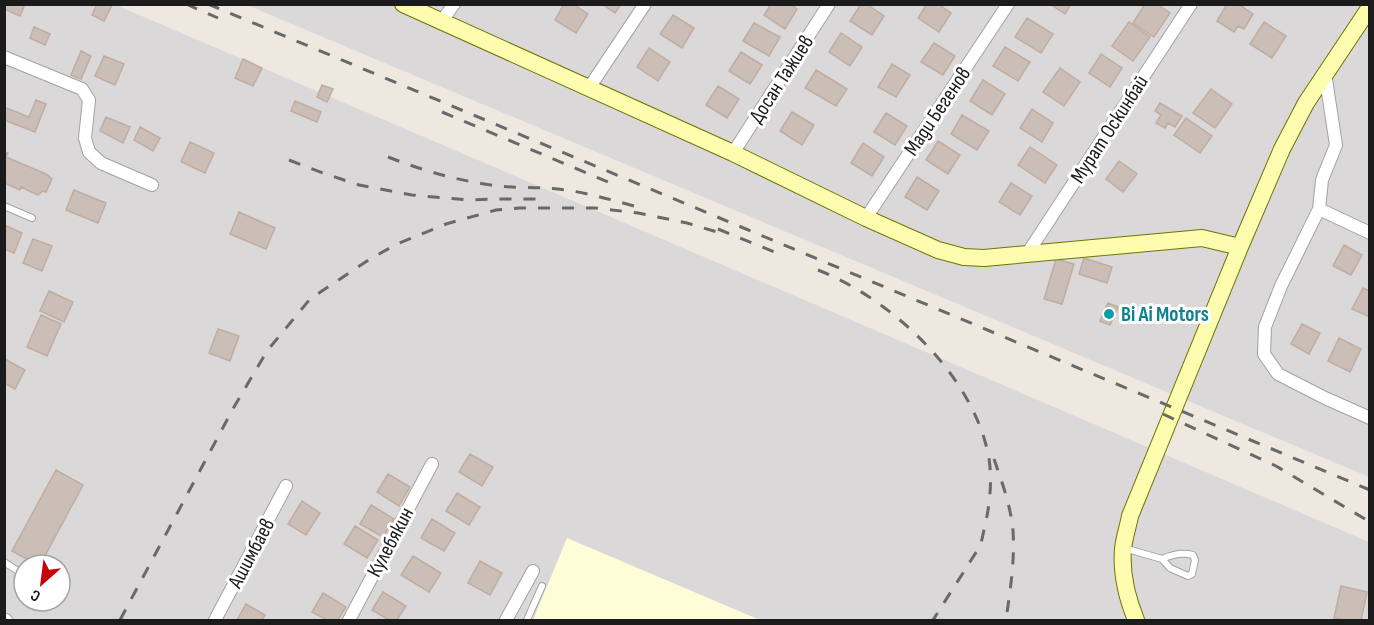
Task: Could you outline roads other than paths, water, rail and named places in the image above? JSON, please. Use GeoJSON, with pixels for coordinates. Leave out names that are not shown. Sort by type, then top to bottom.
{"type":"FeatureCollection","features":[{"type":"Feature","properties":{"kind":"street"},"geometry":{"type":"LineString","coordinates":[[403,4],[733,153],[938,250],[964,257],[984,258],[1202,238],[1240,247]]}},
{"type":"Feature","properties":{"kind":"street"},"geometry":{"type":"LineString","coordinates":[[441,22],[454,4]]}},
{"type":"Feature","properties":{"kind":"street"},"geometry":{"type":"LineString","coordinates":[[589,88],[645,4]]}},
{"type":"Feature","properties":{"kind":"street","name":"Досан Тажиев"},"geometry":{"type":"LineString","coordinates":[[733,153],[829,4]]}},
{"type":"Feature","properties":{"kind":"street","name":"Мади Бегенов"},"geometry":{"type":"LineString","coordinates":[[867,218],[1008,4]]}},
{"type":"Feature","properties":{"kind":"street","name":"Мурат Оскинбай"},"geometry":{"type":"LineString","coordinates":[[1027,254],[1191,4]]}},
{"type":"Feature","properties":{"kind":"street"},"geometry":{"type":"LineString","coordinates":[[1136,621],[1123,574],[1123,548],[1130,516],[1282,149],[1306,103],[1370,7]]}},
{"type":"Feature","properties":{"kind":"street"},"geometry":{"type":"LineString","coordinates":[[4,57],[82,89],[89,100],[85,138],[90,152],[101,163],[152,185]]}},
{"type":"Feature","properties":{"kind":"street"},"geometry":{"type":"LineString","coordinates":[[1325,73],[1336,145],[1322,180],[1319,209],[1303,239],[1265,327],[1264,354],[1278,374],[1324,398],[1370,418]]}},
{"type":"Feature","properties":{"kind":"street"},"geometry":{"type":"LineString","coordinates":[[1319,209],[1370,233]]}},
{"type":"Feature","properties":{"kind":"street","name":"Кулебякин"},"geometry":{"type":"LineString","coordinates":[[348,621],[432,464]]}},
{"type":"Feature","properties":{"kind":"street","name":"Ашимбаев"},"geometry":{"type":"LineString","coordinates":[[215,621],[286,486]]}},
{"type":"Feature","properties":{"kind":"street"},"geometry":{"type":"LineString","coordinates":[[506,621],[533,571]]}},
{"type":"Feature","properties":{"kind":"lane"},"geometry":{"type":"LineString","coordinates":[[4,206],[32,218]]}},
{"type":"Feature","properties":{"kind":"lane"},"geometry":{"type":"LineString","coordinates":[[1123,548],[1162,559],[1170,568],[1182,575],[1192,574],[1195,560],[1193,555],[1172,554],[1162,559]]}},
{"type":"Feature","properties":{"kind":"lane"},"geometry":{"type":"LineString","coordinates":[[527,621],[542,586]]}},
{"type":"Feature","properties":{"kind":"railway"},"geometry":{"type":"LineString","coordinates":[[186,4],[218,18]]}},
{"type":"Feature","properties":{"kind":"railway"},"geometry":{"type":"LineString","coordinates":[[208,4],[1370,490]]}},
{"type":"Feature","properties":{"kind":"railway"},"geometry":{"type":"LineString","coordinates":[[442,112],[608,182]]}},
{"type":"Feature","properties":{"kind":"railway"},"geometry":{"type":"LineString","coordinates":[[388,157],[464,180],[498,186],[569,191],[634,206]]}},
{"type":"Feature","properties":{"kind":"railway"},"geometry":{"type":"LineString","coordinates":[[289,160],[359,185],[412,195],[468,200],[536,199]]}},
{"type":"Feature","properties":{"kind":"railway"},"geometry":{"type":"LineString","coordinates":[[120,620],[234,407],[267,351],[310,299],[370,259],[397,244],[446,224],[496,210],[519,208],[595,208],[638,213],[687,223],[727,235]]}},
{"type":"Feature","properties":{"kind":"railway"},"geometry":{"type":"LineString","coordinates":[[718,229],[777,253]]}},
{"type":"Feature","properties":{"kind":"railway"},"geometry":{"type":"LineString","coordinates":[[818,270],[845,282],[871,298],[921,340],[943,364],[961,390],[976,417],[986,445],[990,464],[990,493],[981,543],[933,620]]}},
{"type":"Feature","properties":{"kind":"railway"},"geometry":{"type":"LineString","coordinates":[[1163,414],[1276,466],[1370,522]]}},
{"type":"Feature","properties":{"kind":"railway"},"geometry":{"type":"LineString","coordinates":[[994,459],[1008,504],[1013,531],[1013,565],[1006,620]]}},
{"type":"Feature","properties":{"kind":"place","name":"Bi Ai Motors"},"geometry":{"type":"Point","coordinates":[1109,314]}}]}
